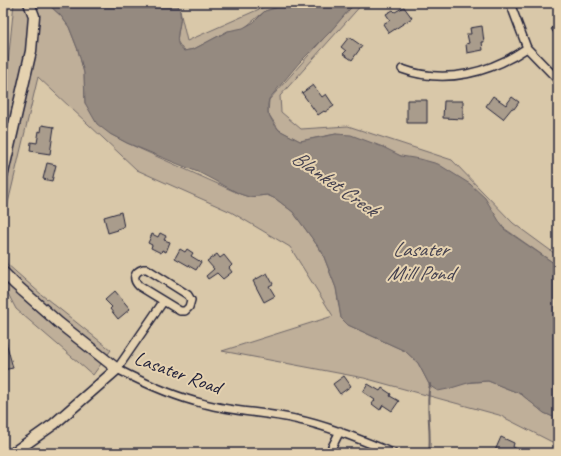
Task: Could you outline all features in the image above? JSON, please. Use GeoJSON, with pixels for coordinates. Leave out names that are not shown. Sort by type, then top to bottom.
{"type":"FeatureCollection","features":[{"type":"Feature","properties":{"kind":"street"},"geometry":{"type":"LineString","coordinates":[[3,172],[30,51],[34,16],[29,3]]}},
{"type":"Feature","properties":{"kind":"street"},"geometry":{"type":"LineString","coordinates":[[510,3],[527,48],[558,80]]}},
{"type":"Feature","properties":{"kind":"street"},"geometry":{"type":"LineString","coordinates":[[402,69],[415,74],[428,76],[461,75],[490,68],[513,58],[527,48]]}},
{"type":"Feature","properties":{"kind":"street"},"geometry":{"type":"LineString","coordinates":[[147,269],[188,295],[191,300],[189,307],[185,311],[180,311],[163,302],[135,282],[134,278],[139,270],[147,269]]}},
{"type":"Feature","properties":{"kind":"street","name":"Lasater Road"},"geometry":{"type":"LineString","coordinates":[[3,272],[59,323],[117,369],[151,386],[204,404],[294,418],[340,431],[393,453]]}},
{"type":"Feature","properties":{"kind":"street"},"geometry":{"type":"LineString","coordinates":[[13,453],[54,424],[117,369],[163,302]]}},
{"type":"Feature","properties":{"kind":"street"},"geometry":{"type":"LineString","coordinates":[[329,453],[340,431]]}},
{"type":"Feature","properties":{"kind":"shaded area"},"geometry":{"type":"Polygon","coordinates":[[[14,3],[47,3],[61,16],[69,27],[78,50],[84,73],[85,103],[110,134],[240,194],[249,197],[267,195],[276,199],[293,212],[322,252],[336,288],[341,318],[348,325],[405,351],[418,363],[430,386],[488,381],[521,394],[544,413],[558,419],[558,445],[499,415],[364,378],[222,351],[333,316],[290,247],[231,212],[137,170],[38,77],[3,224],[3,114],[14,3]]]}},
{"type":"Feature","properties":{"kind":"shaded area"},"geometry":{"type":"Polygon","coordinates":[[[273,3],[292,3],[265,11],[243,29],[228,31],[194,49],[184,51],[177,41],[180,11],[187,41],[273,3]]]}},
{"type":"Feature","properties":{"kind":"shaded area"},"geometry":{"type":"Polygon","coordinates":[[[355,3],[363,3],[280,96],[281,112],[301,129],[348,126],[452,160],[513,223],[558,256],[558,266],[401,156],[336,134],[300,141],[279,130],[268,113],[269,100],[355,3]]]}},
{"type":"Feature","properties":{"kind":"shaded area"},"geometry":{"type":"Polygon","coordinates":[[[3,246],[7,264],[42,295],[111,350],[93,375],[16,309],[3,284],[3,246]]]}},
{"type":"Feature","properties":{"kind":"water","name":"Lasater Mill Pond"},"geometry":{"type":"Polygon","coordinates":[[[47,3],[177,3],[180,10],[178,41],[179,45],[184,51],[194,49],[228,31],[243,28],[254,22],[265,11],[292,3],[355,3],[329,33],[299,63],[269,99],[268,113],[279,130],[300,141],[336,134],[351,135],[383,147],[401,156],[438,164],[470,184],[485,198],[504,229],[558,266],[558,419],[544,413],[521,394],[488,381],[471,382],[438,391],[430,386],[418,363],[405,351],[348,325],[341,318],[336,288],[322,252],[293,212],[276,199],[267,195],[249,197],[240,194],[200,173],[127,143],[110,134],[97,124],[85,103],[84,73],[78,50],[69,27],[61,16],[47,3]]]}},
{"type":"Feature","properties":{"kind":"building"},"geometry":{"type":"Polygon","coordinates":[[[404,7],[412,18],[389,33],[383,24],[390,20],[386,14],[393,10],[395,12],[404,7]]]}},
{"type":"Feature","properties":{"kind":"building"},"geometry":{"type":"Polygon","coordinates":[[[558,24],[558,39],[551,29],[558,24]]]}},
{"type":"Feature","properties":{"kind":"building"},"geometry":{"type":"Polygon","coordinates":[[[482,26],[484,42],[482,42],[483,50],[467,53],[466,44],[469,43],[467,34],[471,34],[470,28],[482,26]]]}},
{"type":"Feature","properties":{"kind":"building"},"geometry":{"type":"Polygon","coordinates":[[[349,37],[362,46],[352,60],[343,54],[346,51],[341,47],[349,37]]]}},
{"type":"Feature","properties":{"kind":"building"},"geometry":{"type":"Polygon","coordinates":[[[313,85],[322,97],[326,94],[334,106],[318,115],[302,93],[313,85]]]}},
{"type":"Feature","properties":{"kind":"building"},"geometry":{"type":"Polygon","coordinates":[[[493,96],[506,105],[512,97],[519,102],[503,119],[486,106],[493,96]]]}},
{"type":"Feature","properties":{"kind":"building"},"geometry":{"type":"Polygon","coordinates":[[[407,100],[427,100],[427,123],[407,123],[407,100]]]}},
{"type":"Feature","properties":{"kind":"building"},"geometry":{"type":"Polygon","coordinates":[[[444,101],[463,101],[463,119],[443,118],[444,101]]]}},
{"type":"Feature","properties":{"kind":"building"},"geometry":{"type":"Polygon","coordinates":[[[42,125],[54,127],[50,154],[30,151],[31,142],[37,143],[39,131],[41,132],[42,125]]]}},
{"type":"Feature","properties":{"kind":"building"},"geometry":{"type":"Polygon","coordinates":[[[47,163],[56,165],[52,181],[43,179],[47,163]]]}},
{"type":"Feature","properties":{"kind":"building"},"geometry":{"type":"Polygon","coordinates":[[[121,212],[124,227],[108,233],[104,217],[121,212]]]}},
{"type":"Feature","properties":{"kind":"building"},"geometry":{"type":"Polygon","coordinates":[[[160,233],[166,236],[164,240],[170,242],[166,252],[162,250],[161,253],[151,248],[152,245],[148,243],[152,234],[158,237],[160,233]]]}},
{"type":"Feature","properties":{"kind":"building"},"geometry":{"type":"Polygon","coordinates":[[[180,249],[185,252],[187,249],[193,253],[191,256],[201,262],[196,270],[175,258],[180,249]]]}},
{"type":"Feature","properties":{"kind":"building"},"geometry":{"type":"Polygon","coordinates":[[[217,254],[220,258],[224,255],[232,265],[229,268],[232,272],[223,279],[217,273],[208,279],[206,276],[214,269],[207,261],[217,254]]]}},
{"type":"Feature","properties":{"kind":"building"},"geometry":{"type":"Polygon","coordinates":[[[267,273],[273,284],[269,286],[275,296],[264,302],[253,281],[267,273]]]}},
{"type":"Feature","properties":{"kind":"building"},"geometry":{"type":"Polygon","coordinates":[[[115,291],[130,309],[118,319],[110,309],[112,307],[105,300],[115,291]]]}},
{"type":"Feature","properties":{"kind":"building"},"geometry":{"type":"Polygon","coordinates":[[[3,338],[5,338],[13,368],[3,370],[3,338]]]}},
{"type":"Feature","properties":{"kind":"building"},"geometry":{"type":"Polygon","coordinates":[[[344,376],[351,386],[340,394],[333,384],[344,376]]]}},
{"type":"Feature","properties":{"kind":"building"},"geometry":{"type":"Polygon","coordinates":[[[368,384],[380,391],[382,388],[391,394],[390,396],[399,401],[392,411],[383,405],[380,410],[372,404],[375,400],[363,392],[368,384]]]}},
{"type":"Feature","properties":{"kind":"building"},"geometry":{"type":"Polygon","coordinates":[[[501,437],[514,443],[513,447],[527,453],[494,453],[501,437]]]}},
{"type":"Feature","properties":{"kind":"waterway"},"geometry":{"type":"LineString","coordinates":[[429,453],[430,436],[428,401],[430,384]]}},
{"type":"Feature","properties":{"kind":"water label","name":"Blanket Creek"},"geometry":{"type":"Point","coordinates":[335,183]}}]}
